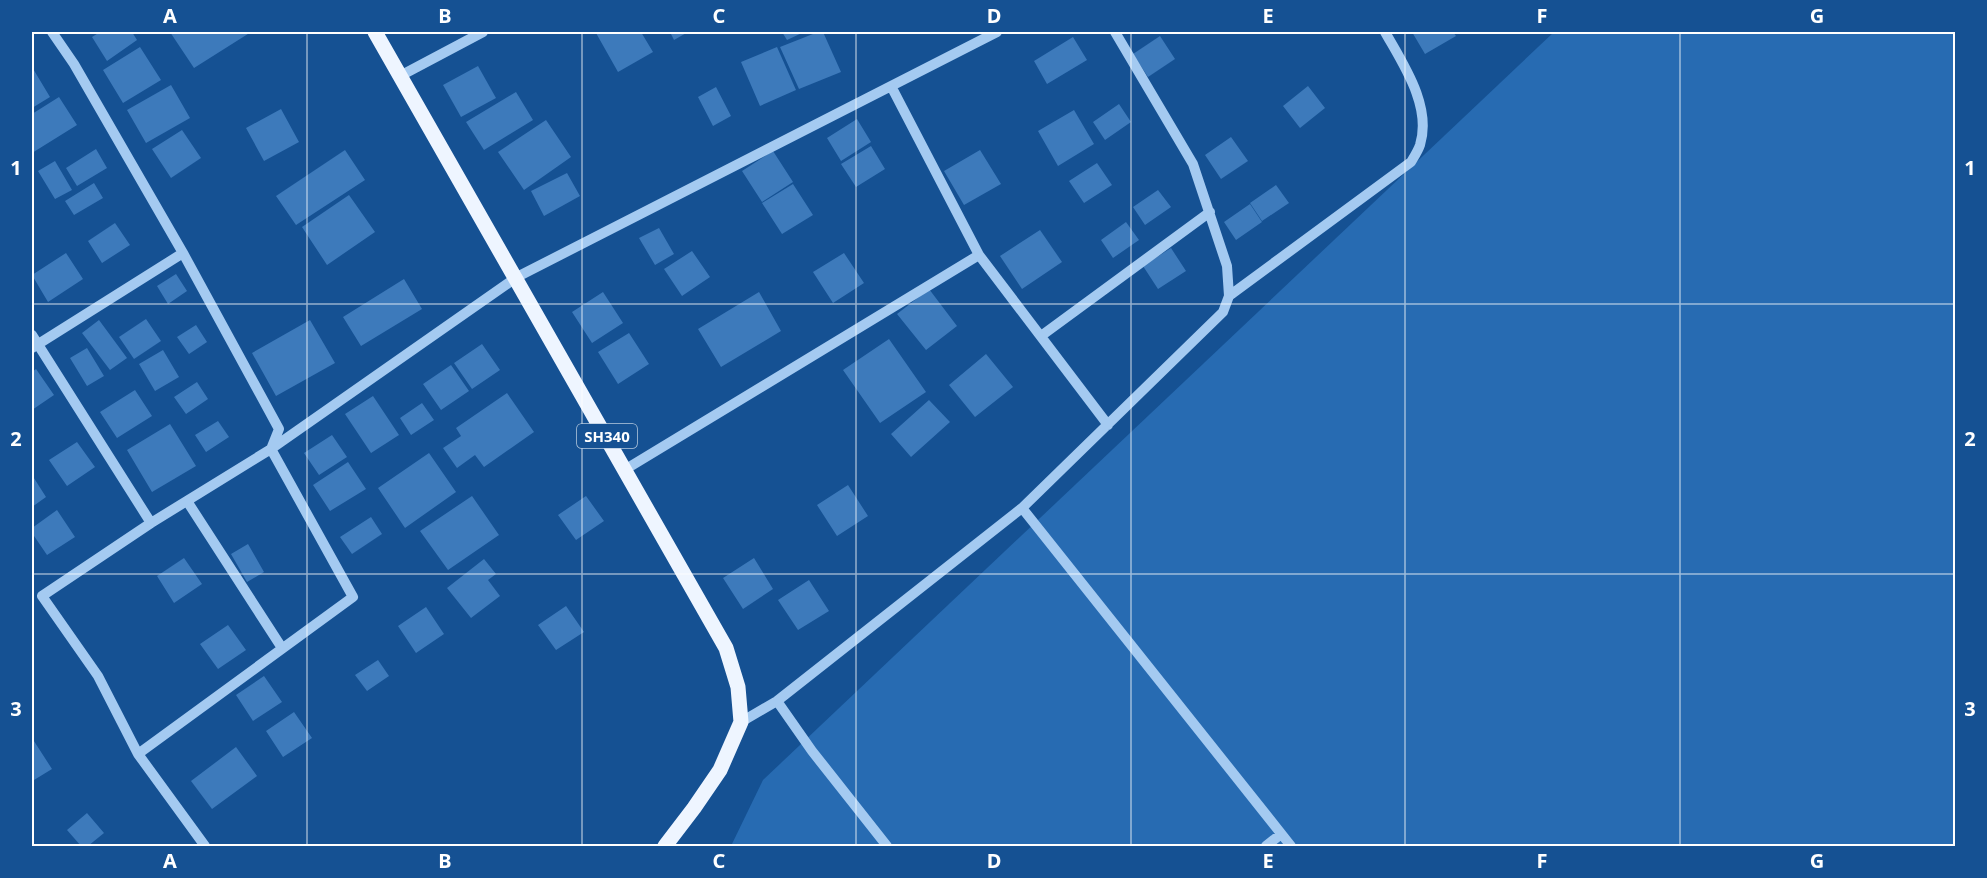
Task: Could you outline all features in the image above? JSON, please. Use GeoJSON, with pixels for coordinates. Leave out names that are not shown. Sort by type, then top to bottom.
{"type":"FeatureCollection","features":[{"type":"Feature","properties":{"kind":"main road","name":"SH340"},"geometry":{"type":"LineString","coordinates":[[375,32],[517,277],[726,648],[738,687],[741,722],[720,770],[665,846]]}},
{"type":"Feature","properties":{"kind":"street"},"geometry":{"type":"LineString","coordinates":[[52,32],[74,64],[183,253],[279,429],[271,449]]}},
{"type":"Feature","properties":{"kind":"street"},"geometry":{"type":"LineString","coordinates":[[400,76],[483,32]]}},
{"type":"Feature","properties":{"kind":"street"},"geometry":{"type":"LineString","coordinates":[[32,603],[151,523],[271,449],[517,277],[997,32]]}},
{"type":"Feature","properties":{"kind":"street"},"geometry":{"type":"LineString","coordinates":[[741,722],[777,701],[1022,508],[1223,312],[1229,296],[1227,266],[1193,164],[1115,32]]}},
{"type":"Feature","properties":{"kind":"street"},"geometry":{"type":"LineString","coordinates":[[1229,296],[1411,162],[1420,146],[1423,123],[1419,97],[1385,32]]}},
{"type":"Feature","properties":{"kind":"street"},"geometry":{"type":"LineString","coordinates":[[891,86],[979,255],[1108,425]]}},
{"type":"Feature","properties":{"kind":"street"},"geometry":{"type":"LineString","coordinates":[[1041,336],[1210,212]]}},
{"type":"Feature","properties":{"kind":"street"},"geometry":{"type":"LineString","coordinates":[[151,523],[33,342],[183,253]]}},
{"type":"Feature","properties":{"kind":"street"},"geometry":{"type":"LineString","coordinates":[[626,469],[979,255]]}},
{"type":"Feature","properties":{"kind":"street"},"geometry":{"type":"LineString","coordinates":[[138,754],[353,597],[271,449]]}},
{"type":"Feature","properties":{"kind":"street"},"geometry":{"type":"LineString","coordinates":[[187,501],[282,648]]}},
{"type":"Feature","properties":{"kind":"street"},"geometry":{"type":"LineString","coordinates":[[1022,508],[1291,846]]}},
{"type":"Feature","properties":{"kind":"street"},"geometry":{"type":"LineString","coordinates":[[42,596],[98,676],[138,754],[206,846]]}},
{"type":"Feature","properties":{"kind":"street"},"geometry":{"type":"LineString","coordinates":[[777,701],[812,751],[887,846]]}},
{"type":"Feature","properties":{"kind":"street"},"geometry":{"type":"LineString","coordinates":[[1266,846],[1281,834]]}},
{"type":"Feature","properties":{"kind":"shaded area"},"geometry":{"type":"Polygon","coordinates":[[[1554,32],[1955,32],[1955,846],[731,846],[763,780],[1554,32]]]}},
{"type":"Feature","properties":{"kind":"building"},"geometry":{"type":"Polygon","coordinates":[[[100,32],[132,32],[137,40],[107,61],[92,37],[100,32]]]}},
{"type":"Feature","properties":{"kind":"building"},"geometry":{"type":"Polygon","coordinates":[[[170,32],[251,32],[194,68],[170,32]]]}},
{"type":"Feature","properties":{"kind":"building"},"geometry":{"type":"Polygon","coordinates":[[[641,32],[653,52],[618,72],[596,33],[641,32]]]}},
{"type":"Feature","properties":{"kind":"building"},"geometry":{"type":"Polygon","coordinates":[[[670,32],[688,32],[674,40],[670,32]]]}},
{"type":"Feature","properties":{"kind":"building"},"geometry":{"type":"Polygon","coordinates":[[[782,32],[804,32],[787,40],[782,32]]]}},
{"type":"Feature","properties":{"kind":"building"},"geometry":{"type":"Polygon","coordinates":[[[823,32],[841,72],[799,89],[780,47],[823,32]]]}},
{"type":"Feature","properties":{"kind":"building"},"geometry":{"type":"Polygon","coordinates":[[[1412,32],[1453,32],[1456,36],[1425,54],[1412,32]]]}},
{"type":"Feature","properties":{"kind":"building"},"geometry":{"type":"Polygon","coordinates":[[[1160,36],[1175,59],[1148,77],[1133,54],[1160,36]]]}},
{"type":"Feature","properties":{"kind":"building"},"geometry":{"type":"Polygon","coordinates":[[[1073,37],[1087,60],[1047,84],[1034,61],[1073,37]]]}},
{"type":"Feature","properties":{"kind":"building"},"geometry":{"type":"Polygon","coordinates":[[[140,47],[161,80],[123,103],[103,70],[140,47]]]}},
{"type":"Feature","properties":{"kind":"building"},"geometry":{"type":"Polygon","coordinates":[[[777,47],[796,90],[760,106],[741,62],[777,47]]]}},
{"type":"Feature","properties":{"kind":"building"},"geometry":{"type":"Polygon","coordinates":[[[478,66],[496,98],[461,117],[443,85],[478,66]]]}},
{"type":"Feature","properties":{"kind":"building"},"geometry":{"type":"Polygon","coordinates":[[[32,67],[50,97],[32,108],[32,67]]]}},
{"type":"Feature","properties":{"kind":"building"},"geometry":{"type":"Polygon","coordinates":[[[171,85],[190,118],[146,143],[127,110],[171,85]]]}},
{"type":"Feature","properties":{"kind":"building"},"geometry":{"type":"Polygon","coordinates":[[[1308,86],[1325,108],[1300,128],[1283,106],[1308,86]]]}},
{"type":"Feature","properties":{"kind":"building"},"geometry":{"type":"Polygon","coordinates":[[[716,87],[731,116],[713,126],[698,97],[716,87]]]}},
{"type":"Feature","properties":{"kind":"building"},"geometry":{"type":"Polygon","coordinates":[[[516,92],[533,120],[484,150],[466,122],[516,92]]]}},
{"type":"Feature","properties":{"kind":"building"},"geometry":{"type":"Polygon","coordinates":[[[59,97],[77,125],[32,153],[32,114],[59,97]]]}},
{"type":"Feature","properties":{"kind":"building"},"geometry":{"type":"Polygon","coordinates":[[[1119,104],[1131,122],[1105,140],[1093,122],[1119,104]]]}},
{"type":"Feature","properties":{"kind":"building"},"geometry":{"type":"Polygon","coordinates":[[[281,109],[299,142],[264,161],[246,128],[281,109]]]}},
{"type":"Feature","properties":{"kind":"building"},"geometry":{"type":"Polygon","coordinates":[[[1074,110],[1094,144],[1058,166],[1038,131],[1074,110]]]}},
{"type":"Feature","properties":{"kind":"building"},"geometry":{"type":"Polygon","coordinates":[[[857,119],[871,142],[841,161],[827,138],[857,119]]]}},
{"type":"Feature","properties":{"kind":"building"},"geometry":{"type":"Polygon","coordinates":[[[546,120],[571,157],[524,190],[498,152],[546,120]]]}},
{"type":"Feature","properties":{"kind":"building"},"geometry":{"type":"Polygon","coordinates":[[[182,130],[201,158],[171,178],[152,149],[182,130]]]}},
{"type":"Feature","properties":{"kind":"building"},"geometry":{"type":"Polygon","coordinates":[[[1231,137],[1248,161],[1221,179],[1205,155],[1231,137]]]}},
{"type":"Feature","properties":{"kind":"building"},"geometry":{"type":"Polygon","coordinates":[[[871,146],[885,169],[856,187],[841,164],[871,146]]]}},
{"type":"Feature","properties":{"kind":"building"},"geometry":{"type":"Polygon","coordinates":[[[96,149],[107,168],[77,186],[66,168],[96,149]]]}},
{"type":"Feature","properties":{"kind":"building"},"geometry":{"type":"Polygon","coordinates":[[[345,150],[365,180],[296,225],[276,196],[345,150]]]}},
{"type":"Feature","properties":{"kind":"building"},"geometry":{"type":"Polygon","coordinates":[[[980,150],[1001,184],[964,205],[944,171],[980,150]]]}},
{"type":"Feature","properties":{"kind":"building"},"geometry":{"type":"Polygon","coordinates":[[[773,151],[793,182],[762,202],[742,171],[773,151]]]}},
{"type":"Feature","properties":{"kind":"building"},"geometry":{"type":"Polygon","coordinates":[[[55,161],[72,190],[55,199],[38,171],[55,161]]]}},
{"type":"Feature","properties":{"kind":"building"},"geometry":{"type":"Polygon","coordinates":[[[1097,163],[1112,185],[1084,203],[1069,181],[1097,163]]]}},
{"type":"Feature","properties":{"kind":"building"},"geometry":{"type":"Polygon","coordinates":[[[567,173],[580,196],[544,216],[531,191],[567,173]]]}},
{"type":"Feature","properties":{"kind":"building"},"geometry":{"type":"Polygon","coordinates":[[[94,183],[103,198],[74,215],[65,201],[94,183]]]}},
{"type":"Feature","properties":{"kind":"building"},"geometry":{"type":"Polygon","coordinates":[[[793,184],[813,215],[782,234],[762,203],[793,184]]]}},
{"type":"Feature","properties":{"kind":"building"},"geometry":{"type":"Polygon","coordinates":[[[1276,185],[1289,203],[1262,221],[1250,203],[1276,185]]]}},
{"type":"Feature","properties":{"kind":"building"},"geometry":{"type":"Polygon","coordinates":[[[1158,190],[1171,207],[1145,225],[1133,207],[1158,190]]]}},
{"type":"Feature","properties":{"kind":"building"},"geometry":{"type":"Polygon","coordinates":[[[349,195],[375,232],[327,265],[302,227],[349,195]]]}},
{"type":"Feature","properties":{"kind":"building"},"geometry":{"type":"Polygon","coordinates":[[[1250,204],[1262,222],[1236,240],[1224,222],[1250,204]]]}},
{"type":"Feature","properties":{"kind":"building"},"geometry":{"type":"Polygon","coordinates":[[[1126,222],[1139,240],[1113,258],[1101,240],[1126,222]]]}},
{"type":"Feature","properties":{"kind":"building"},"geometry":{"type":"Polygon","coordinates":[[[115,223],[130,245],[102,263],[88,241],[115,223]]]}},
{"type":"Feature","properties":{"kind":"building"},"geometry":{"type":"Polygon","coordinates":[[[659,228],[674,254],[655,265],[639,238],[659,228]]]}},
{"type":"Feature","properties":{"kind":"building"},"geometry":{"type":"Polygon","coordinates":[[[1040,230],[1062,262],[1022,289],[1000,256],[1040,230]]]}},
{"type":"Feature","properties":{"kind":"building"},"geometry":{"type":"Polygon","coordinates":[[[1171,248],[1186,271],[1158,289],[1143,266],[1171,248]]]}},
{"type":"Feature","properties":{"kind":"building"},"geometry":{"type":"Polygon","coordinates":[[[692,251],[710,277],[682,296],[664,269],[692,251]]]}},
{"type":"Feature","properties":{"kind":"building"},"geometry":{"type":"Polygon","coordinates":[[[66,253],[83,279],[48,302],[32,275],[66,253]]]}},
{"type":"Feature","properties":{"kind":"building"},"geometry":{"type":"Polygon","coordinates":[[[844,253],[864,283],[833,303],[813,272],[844,253]]]}},
{"type":"Feature","properties":{"kind":"building"},"geometry":{"type":"Polygon","coordinates":[[[176,274],[187,291],[168,304],[157,286],[176,274]]]}},
{"type":"Feature","properties":{"kind":"building"},"geometry":{"type":"Polygon","coordinates":[[[404,279],[422,309],[361,346],[343,317],[404,279]]]}},
{"type":"Feature","properties":{"kind":"building"},"geometry":{"type":"Polygon","coordinates":[[[929,289],[957,326],[926,350],[897,314],[929,289]]]}},
{"type":"Feature","properties":{"kind":"building"},"geometry":{"type":"Polygon","coordinates":[[[603,292],[623,323],[592,343],[572,312],[603,292]]]}},
{"type":"Feature","properties":{"kind":"building"},"geometry":{"type":"Polygon","coordinates":[[[759,292],[781,331],[721,367],[698,329],[759,292]]]}},
{"type":"Feature","properties":{"kind":"building"},"geometry":{"type":"Polygon","coordinates":[[[146,319],[161,341],[134,359],[119,337],[146,319]]]}},
{"type":"Feature","properties":{"kind":"building"},"geometry":{"type":"Polygon","coordinates":[[[99,320],[127,358],[110,370],[82,333],[99,320]]]}},
{"type":"Feature","properties":{"kind":"building"},"geometry":{"type":"Polygon","coordinates":[[[310,320],[335,363],[276,396],[252,353],[310,320]]]}},
{"type":"Feature","properties":{"kind":"building"},"geometry":{"type":"Polygon","coordinates":[[[196,325],[207,342],[189,354],[177,337],[196,325]]]}},
{"type":"Feature","properties":{"kind":"building"},"geometry":{"type":"Polygon","coordinates":[[[629,333],[649,364],[618,384],[598,352],[629,333]]]}},
{"type":"Feature","properties":{"kind":"building"},"geometry":{"type":"Polygon","coordinates":[[[889,339],[926,392],[880,423],[843,370],[889,339]]]}},
{"type":"Feature","properties":{"kind":"building"},"geometry":{"type":"Polygon","coordinates":[[[482,344],[500,370],[472,389],[454,363],[482,344]]]}},
{"type":"Feature","properties":{"kind":"building"},"geometry":{"type":"Polygon","coordinates":[[[87,348],[104,376],[87,386],[70,358],[87,348]]]}},
{"type":"Feature","properties":{"kind":"building"},"geometry":{"type":"Polygon","coordinates":[[[163,350],[179,377],[155,391],[139,364],[163,350]]]}},
{"type":"Feature","properties":{"kind":"building"},"geometry":{"type":"Polygon","coordinates":[[[986,354],[1013,387],[975,417],[949,385],[986,354]]]}},
{"type":"Feature","properties":{"kind":"building"},"geometry":{"type":"Polygon","coordinates":[[[451,365],[469,391],[441,410],[423,384],[451,365]]]}},
{"type":"Feature","properties":{"kind":"building"},"geometry":{"type":"Polygon","coordinates":[[[36,369],[54,395],[32,410],[32,372],[36,369]]]}},
{"type":"Feature","properties":{"kind":"building"},"geometry":{"type":"Polygon","coordinates":[[[197,382],[208,399],[186,414],[174,397],[197,382]]]}},
{"type":"Feature","properties":{"kind":"building"},"geometry":{"type":"Polygon","coordinates":[[[135,390],[152,416],[117,438],[100,412],[135,390]]]}},
{"type":"Feature","properties":{"kind":"building"},"geometry":{"type":"Polygon","coordinates":[[[507,393],[534,432],[484,467],[475,455],[457,468],[443,448],[461,436],[456,428],[507,393]]]}},
{"type":"Feature","properties":{"kind":"building"},"geometry":{"type":"Polygon","coordinates":[[[373,396],[399,435],[371,453],[345,414],[373,396]]]}},
{"type":"Feature","properties":{"kind":"building"},"geometry":{"type":"Polygon","coordinates":[[[929,400],[950,422],[911,457],[891,434],[929,400]]]}},
{"type":"Feature","properties":{"kind":"building"},"geometry":{"type":"Polygon","coordinates":[[[422,403],[434,420],[411,435],[400,418],[422,403]]]}},
{"type":"Feature","properties":{"kind":"building"},"geometry":{"type":"Polygon","coordinates":[[[218,421],[229,437],[206,452],[195,435],[218,421]]]}},
{"type":"Feature","properties":{"kind":"building"},"geometry":{"type":"Polygon","coordinates":[[[170,424],[196,466],[152,492],[127,450],[170,424]]]}},
{"type":"Feature","properties":{"kind":"building"},"geometry":{"type":"Polygon","coordinates":[[[332,435],[347,457],[319,475],[304,453],[332,435]]]}},
{"type":"Feature","properties":{"kind":"building"},"geometry":{"type":"Polygon","coordinates":[[[77,442],[95,467],[67,486],[49,460],[77,442]]]}},
{"type":"Feature","properties":{"kind":"building"},"geometry":{"type":"Polygon","coordinates":[[[429,453],[456,492],[405,528],[378,488],[429,453]]]}},
{"type":"Feature","properties":{"kind":"building"},"geometry":{"type":"Polygon","coordinates":[[[348,462],[366,489],[330,511],[313,485],[348,462]]]}},
{"type":"Feature","properties":{"kind":"building"},"geometry":{"type":"Polygon","coordinates":[[[32,475],[46,497],[32,507],[32,475]]]}},
{"type":"Feature","properties":{"kind":"building"},"geometry":{"type":"Polygon","coordinates":[[[848,485],[868,516],[837,536],[817,505],[848,485]]]}},
{"type":"Feature","properties":{"kind":"building"},"geometry":{"type":"Polygon","coordinates":[[[472,496],[499,535],[448,570],[420,531],[472,496]]]}},
{"type":"Feature","properties":{"kind":"building"},"geometry":{"type":"Polygon","coordinates":[[[586,496],[604,521],[576,540],[558,515],[586,496]]]}},
{"type":"Feature","properties":{"kind":"building"},"geometry":{"type":"Polygon","coordinates":[[[57,510],[75,537],[47,555],[32,533],[32,528],[57,510]]]}},
{"type":"Feature","properties":{"kind":"building"},"geometry":{"type":"Polygon","coordinates":[[[371,517],[382,534],[352,554],[340,537],[371,517]]]}},
{"type":"Feature","properties":{"kind":"building"},"geometry":{"type":"Polygon","coordinates":[[[248,544],[264,572],[247,582],[231,554],[248,544]]]}},
{"type":"Feature","properties":{"kind":"building"},"geometry":{"type":"Polygon","coordinates":[[[184,558],[202,584],[174,603],[157,576],[184,558]]]}},
{"type":"Feature","properties":{"kind":"building"},"geometry":{"type":"Polygon","coordinates":[[[754,558],[773,589],[743,609],[723,578],[754,558]]]}},
{"type":"Feature","properties":{"kind":"building"},"geometry":{"type":"Polygon","coordinates":[[[484,559],[496,574],[488,580],[500,596],[471,618],[447,588],[484,559]]]}},
{"type":"Feature","properties":{"kind":"building"},"geometry":{"type":"Polygon","coordinates":[[[809,580],[829,611],[798,630],[778,600],[809,580]]]}},
{"type":"Feature","properties":{"kind":"building"},"geometry":{"type":"Polygon","coordinates":[[[566,606],[584,632],[556,650],[538,625],[566,606]]]}},
{"type":"Feature","properties":{"kind":"building"},"geometry":{"type":"Polygon","coordinates":[[[426,607],[444,634],[416,653],[398,626],[426,607]]]}},
{"type":"Feature","properties":{"kind":"building"},"geometry":{"type":"Polygon","coordinates":[[[228,625],[246,650],[218,669],[200,644],[228,625]]]}},
{"type":"Feature","properties":{"kind":"building"},"geometry":{"type":"Polygon","coordinates":[[[378,660],[389,676],[367,691],[355,675],[378,660]]]}},
{"type":"Feature","properties":{"kind":"building"},"geometry":{"type":"Polygon","coordinates":[[[264,676],[282,702],[253,721],[236,695],[264,676]]]}},
{"type":"Feature","properties":{"kind":"building"},"geometry":{"type":"Polygon","coordinates":[[[294,712],[312,738],[283,757],[266,731],[294,712]]]}},
{"type":"Feature","properties":{"kind":"building"},"geometry":{"type":"Polygon","coordinates":[[[32,738],[52,769],[34,780],[32,777],[32,738]]]}},
{"type":"Feature","properties":{"kind":"building"},"geometry":{"type":"Polygon","coordinates":[[[236,747],[257,776],[212,809],[191,781],[236,747]]]}},
{"type":"Feature","properties":{"kind":"building"},"geometry":{"type":"Polygon","coordinates":[[[87,813],[104,833],[88,846],[81,846],[67,830],[87,813]]]}}]}
